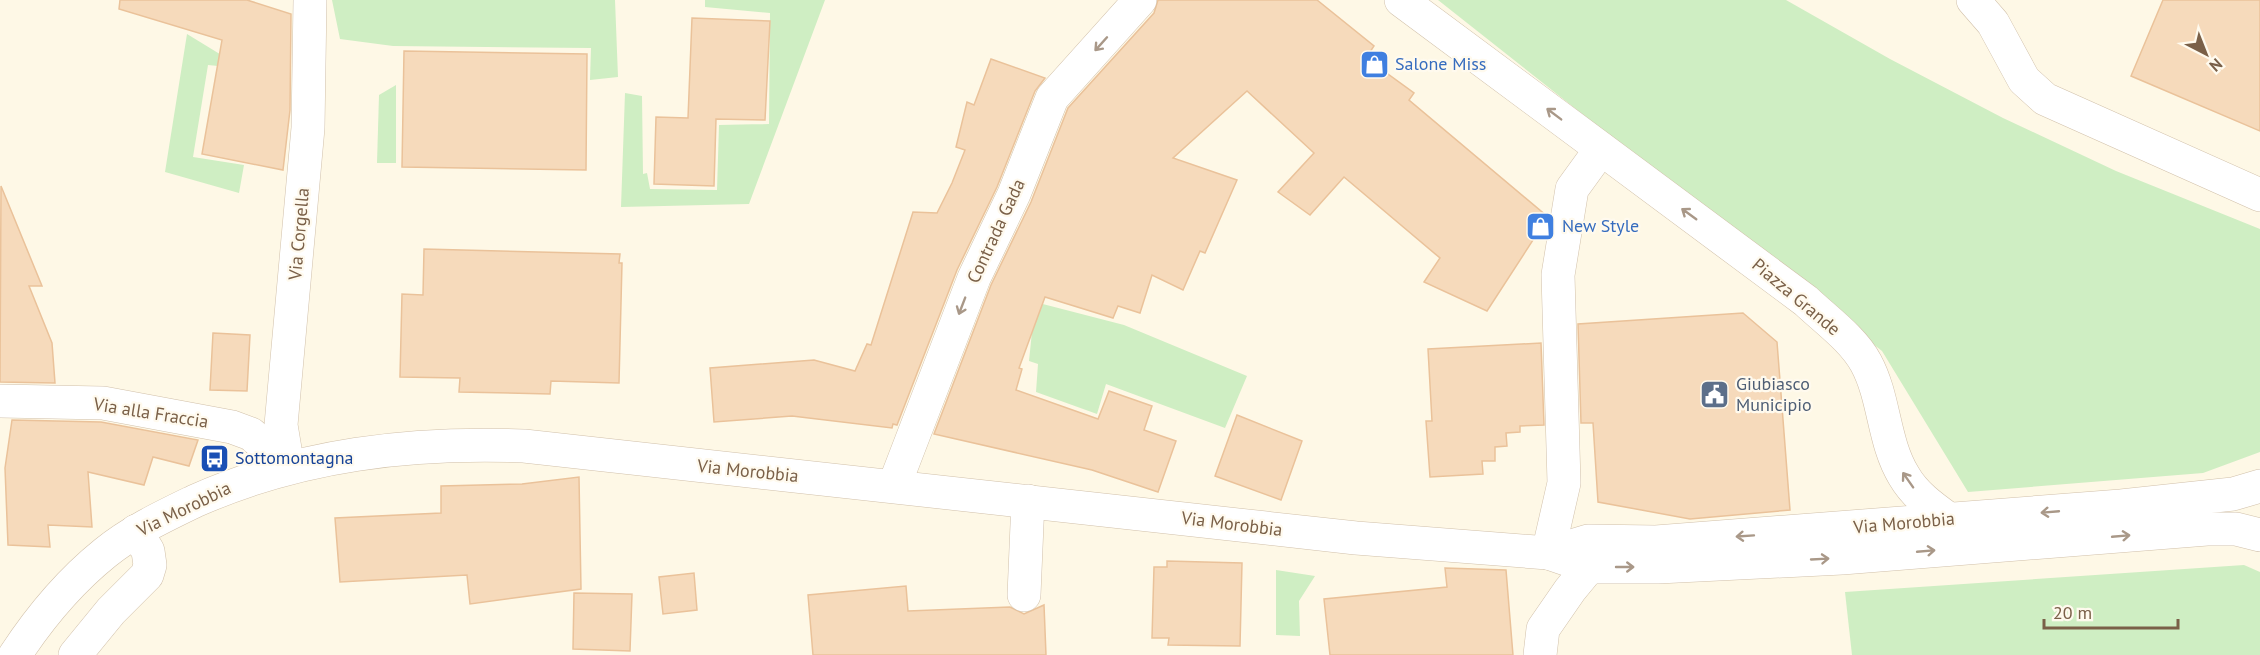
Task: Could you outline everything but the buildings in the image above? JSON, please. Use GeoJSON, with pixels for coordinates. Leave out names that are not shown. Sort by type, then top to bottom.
{"type":"FeatureCollection","features":[{"type":"Feature","properties":{"kind":"street","name":"Via Corgella"},"geometry":{"type":"LineString","coordinates":[[288,467],[281,425],[308,128],[310,0]]}},
{"type":"Feature","properties":{"kind":"street","name":"Contrada Gada"},"geometry":{"type":"LineString","coordinates":[[894,486],[974,278],[1014,194],[1052,98],[1140,0]]}},
{"type":"Feature","properties":{"kind":"street","name":"Piazza Grande"},"geometry":{"type":"LineString","coordinates":[[1401,0],[1806,301],[1843,335],[1865,361],[1878,389],[1895,455],[1903,475],[1921,498],[1950,520]]}},
{"type":"Feature","properties":{"kind":"street"},"geometry":{"type":"LineString","coordinates":[[1973,0],[1993,23],[2024,80],[2045,99],[2260,195]]}},
{"type":"Feature","properties":{"kind":"street"},"geometry":{"type":"LineString","coordinates":[[1548,553],[1564,483],[1558,275],[1572,189],[1601,149]]}},
{"type":"Feature","properties":{"kind":"street","name":"Via alla Fraccia"},"geometry":{"type":"LineString","coordinates":[[0,401],[103,403],[232,427],[251,434],[288,467]]}},
{"type":"Feature","properties":{"kind":"street","name":"Via Morobbia"},"geometry":{"type":"LineString","coordinates":[[15,655],[38,622],[65,590],[105,554],[136,531],[212,494],[288,467],[347,455],[457,444],[524,446],[1356,538],[1548,553],[1589,567],[1658,567],[1842,558],[2207,529],[2236,529],[2260,535]]}},
{"type":"Feature","properties":{"kind":"street","name":"Via Morobbia"},"geometry":{"type":"LineString","coordinates":[[1548,553],[1588,541],[1656,542],[1950,520],[2233,494],[2260,486]]}},
{"type":"Feature","properties":{"kind":"street"},"geometry":{"type":"LineString","coordinates":[[1024,596],[1028,501]]}},
{"type":"Feature","properties":{"kind":"street"},"geometry":{"type":"LineString","coordinates":[[75,655],[95,629],[147,575],[150,565],[148,551],[136,531]]}},
{"type":"Feature","properties":{"kind":"street"},"geometry":{"type":"LineString","coordinates":[[1540,655],[1543,629],[1589,567]]}},
{"type":"Feature","properties":{"kind":"green space"},"geometry":{"type":"Polygon","coordinates":[[[332,0],[615,0],[618,77],[590,80],[591,48],[393,46],[340,39],[332,0]]]}},
{"type":"Feature","properties":{"kind":"green space"},"geometry":{"type":"Polygon","coordinates":[[[705,0],[825,0],[749,204],[621,207],[625,93],[642,96],[643,174],[647,173],[650,189],[717,190],[719,125],[769,124],[770,13],[705,7],[705,0]]]}},
{"type":"Feature","properties":{"kind":"green space"},"geometry":{"type":"Polygon","coordinates":[[[1438,0],[1786,0],[1890,59],[2003,118],[2116,171],[2260,229],[2260,452],[2203,473],[1968,492],[1882,351],[1438,0]]]}},
{"type":"Feature","properties":{"kind":"green space"},"geometry":{"type":"Polygon","coordinates":[[[187,34],[223,56],[218,66],[208,65],[193,157],[244,165],[239,193],[165,172],[187,34]]]}},
{"type":"Feature","properties":{"kind":"green space"},"geometry":{"type":"Polygon","coordinates":[[[396,85],[396,163],[377,163],[379,95],[396,85]]]}},
{"type":"Feature","properties":{"kind":"green space"},"geometry":{"type":"Polygon","coordinates":[[[1035,302],[1124,325],[1247,376],[1225,428],[1106,384],[1097,414],[1036,392],[1038,364],[1029,361],[1035,302]]]}},
{"type":"Feature","properties":{"kind":"green space"},"geometry":{"type":"Polygon","coordinates":[[[2244,565],[2260,572],[2260,655],[1852,655],[1845,592],[2244,565]]]}},
{"type":"Feature","properties":{"kind":"green space"},"geometry":{"type":"Polygon","coordinates":[[[1276,570],[1315,576],[1299,601],[1300,636],[1276,635],[1276,570]]]}},
{"type":"Feature","properties":{"kind":"place","name":"Salone Miss"},"geometry":{"type":"Point","coordinates":[1374,64]}},
{"type":"Feature","properties":{"kind":"place","name":"New Style"},"geometry":{"type":"Point","coordinates":[1541,226]}},
{"type":"Feature","properties":{"kind":"place","name":"Giubiasco Municipio"},"geometry":{"type":"Point","coordinates":[1715,394]}},
{"type":"Feature","properties":{"kind":"place","name":"Sottomontagna"},"geometry":{"type":"Point","coordinates":[214,458]}}]}
